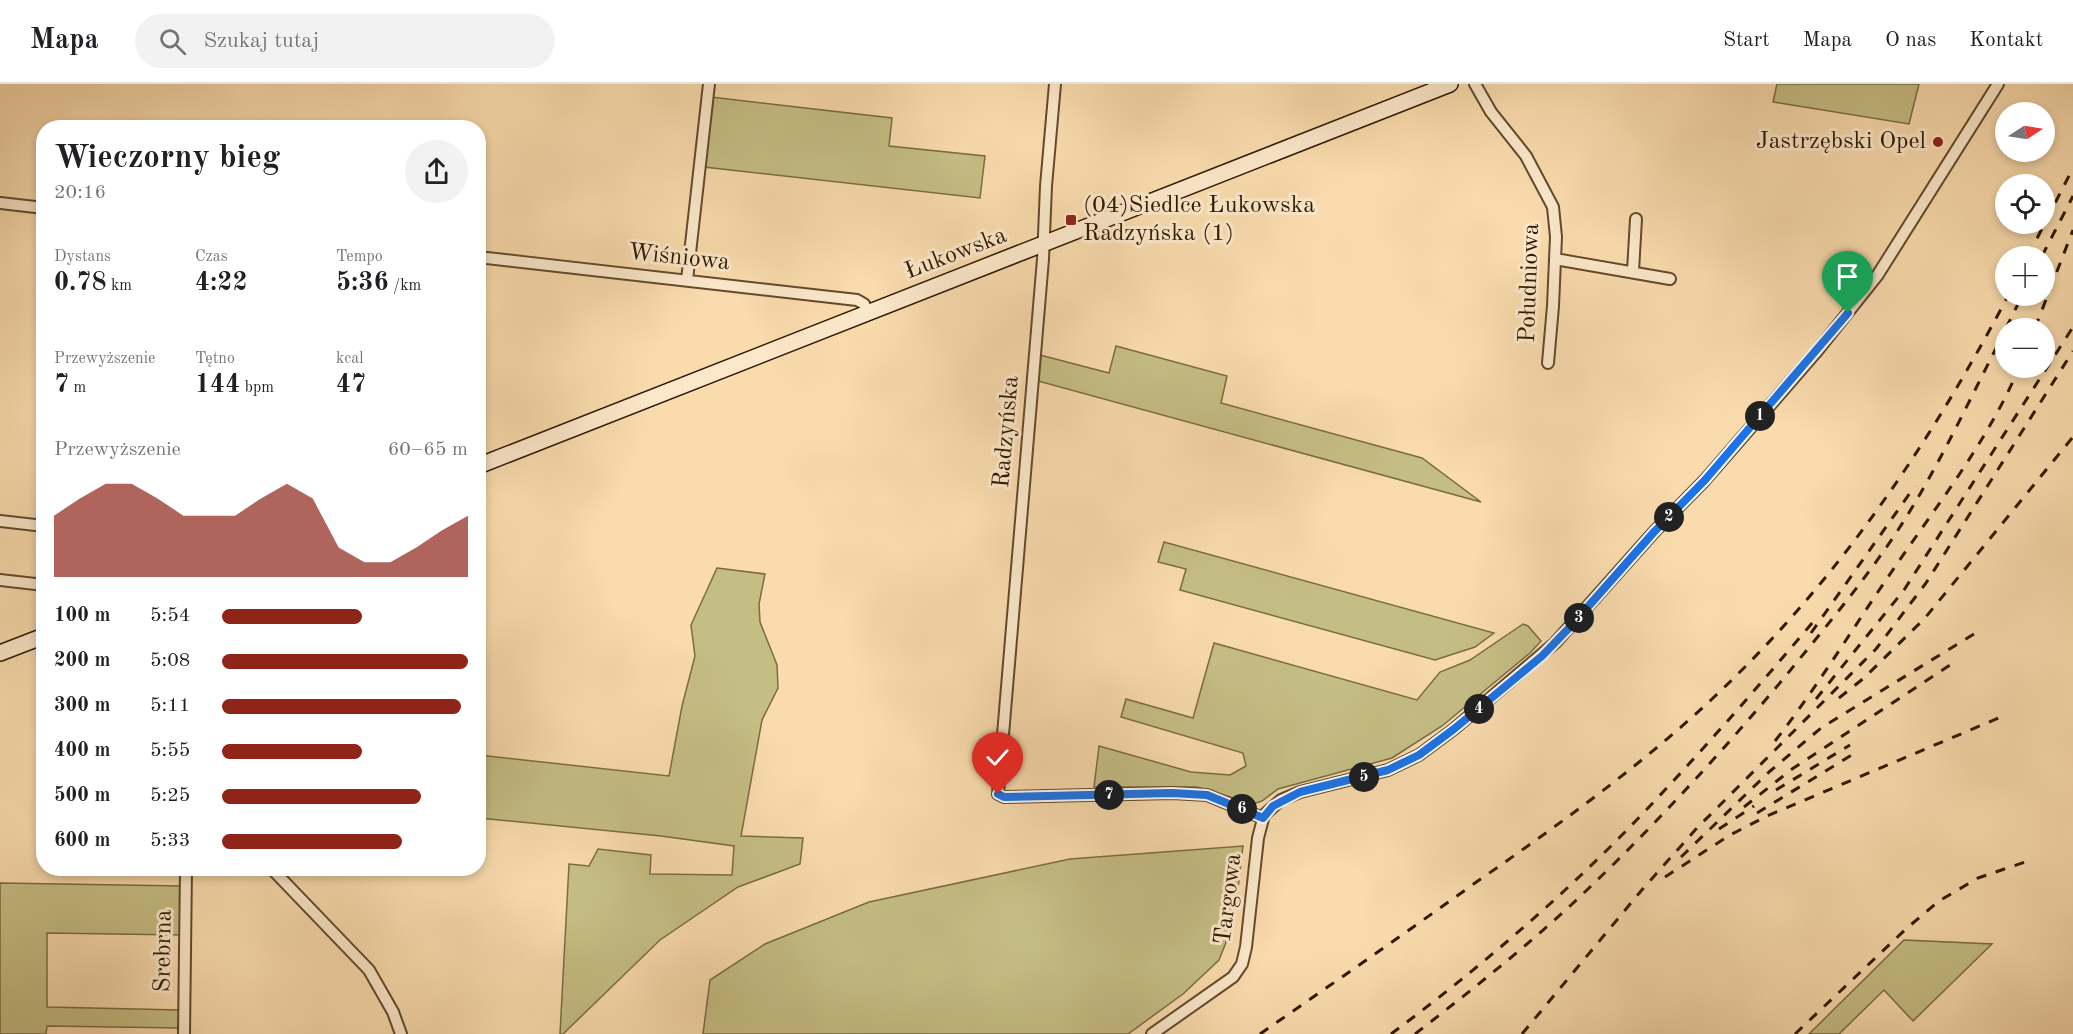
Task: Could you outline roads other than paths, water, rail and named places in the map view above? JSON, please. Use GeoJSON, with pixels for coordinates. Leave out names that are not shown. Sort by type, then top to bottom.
{"type":"FeatureCollection","features":[{"type":"Feature","properties":{"kind":"main road","name":"Łukowska"},"geometry":{"type":"LineString","coordinates":[[486,463],[1450,84]]}},
{"type":"Feature","properties":{"kind":"main road"},"geometry":{"type":"LineString","coordinates":[[0,653],[36,639]]}},
{"type":"Feature","properties":{"kind":"street"},"geometry":{"type":"LineString","coordinates":[[687,280],[709,84]]}},
{"type":"Feature","properties":{"kind":"street","name":"Radzyńska"},"geometry":{"type":"LineString","coordinates":[[1055,84],[998,794],[1004,797],[1172,793],[1207,795],[1263,818]]}},
{"type":"Feature","properties":{"kind":"street","name":"Południowa"},"geometry":{"type":"LineString","coordinates":[[1475,84],[1491,112],[1526,156],[1553,207],[1556,224],[1555,259],[1548,363]]}},
{"type":"Feature","properties":{"kind":"street"},"geometry":{"type":"LineString","coordinates":[[1263,818],[1273,806],[1300,792],[1388,770],[1419,755],[1454,729],[1555,643],[1654,532],[1705,480],[1818,350],[1870,285],[1998,84]]}},
{"type":"Feature","properties":{"kind":"street"},"geometry":{"type":"LineString","coordinates":[[0,204],[36,207]]}},
{"type":"Feature","properties":{"kind":"street"},"geometry":{"type":"LineString","coordinates":[[1633,271],[1636,219]]}},
{"type":"Feature","properties":{"kind":"street","name":"Wiśniowa"},"geometry":{"type":"LineString","coordinates":[[486,258],[857,300],[864,304],[868,312]]}},
{"type":"Feature","properties":{"kind":"street"},"geometry":{"type":"LineString","coordinates":[[1555,259],[1670,279]]}},
{"type":"Feature","properties":{"kind":"street"},"geometry":{"type":"LineString","coordinates":[[0,520],[36,525]]}},
{"type":"Feature","properties":{"kind":"street"},"geometry":{"type":"LineString","coordinates":[[0,580],[36,584]]}},
{"type":"Feature","properties":{"kind":"street","name":"Targowa"},"geometry":{"type":"LineString","coordinates":[[1152,1034],[1233,977],[1242,964],[1246,947],[1258,838],[1263,818]]}},
{"type":"Feature","properties":{"kind":"street","name":"Srebrna"},"geometry":{"type":"LineString","coordinates":[[184,1034],[186,876]]}},
{"type":"Feature","properties":{"kind":"street"},"geometry":{"type":"LineString","coordinates":[[280,876],[369,970],[393,1012],[401,1034]]}},
{"type":"Feature","properties":{"kind":"railway"},"geometry":{"type":"LineString","coordinates":[[2033,246],[2073,168]]}},
{"type":"Feature","properties":{"kind":"railway"},"geometry":{"type":"LineString","coordinates":[[2047,246],[2073,196]]}},
{"type":"Feature","properties":{"kind":"railway"},"geometry":{"type":"LineString","coordinates":[[2039,318],[2073,230]]}},
{"type":"Feature","properties":{"kind":"railway"},"geometry":{"type":"LineString","coordinates":[[1260,1034],[1567,818],[1655,749],[1712,699],[1800,608],[1877,510],[1946,406],[2002,306]]}},
{"type":"Feature","properties":{"kind":"railway"},"geometry":{"type":"LineString","coordinates":[[2011,318],[2017,306]]}},
{"type":"Feature","properties":{"kind":"railway"},"geometry":{"type":"LineString","coordinates":[[1816,699],[1904,590],[2073,327]]}},
{"type":"Feature","properties":{"kind":"railway"},"geometry":{"type":"LineString","coordinates":[[1415,1034],[1551,923],[1626,852],[1733,737],[1784,678],[1857,587],[1898,530],[1941,456],[1995,350]]}},
{"type":"Feature","properties":{"kind":"railway"},"geometry":{"type":"LineString","coordinates":[[1522,1034],[1641,891],[1696,829],[1876,649],[1926,583],[2073,351]]}},
{"type":"Feature","properties":{"kind":"railway"},"geometry":{"type":"LineString","coordinates":[[1775,741],[1958,477],[1991,424],[2014,378]]}},
{"type":"Feature","properties":{"kind":"railway"},"geometry":{"type":"LineString","coordinates":[[1839,698],[1864,678],[1925,618],[2073,437]]}},
{"type":"Feature","properties":{"kind":"railway"},"geometry":{"type":"LineString","coordinates":[[1811,633],[1915,486]]}},
{"type":"Feature","properties":{"kind":"railway"},"geometry":{"type":"LineString","coordinates":[[1391,1034],[1512,938],[1598,859],[1697,755],[1813,622]]}},
{"type":"Feature","properties":{"kind":"railway"},"geometry":{"type":"LineString","coordinates":[[1681,857],[1769,772],[1821,728],[1982,629]]}},
{"type":"Feature","properties":{"kind":"railway"},"geometry":{"type":"LineString","coordinates":[[1744,807],[1792,769],[1953,663]]}},
{"type":"Feature","properties":{"kind":"railway"},"geometry":{"type":"LineString","coordinates":[[1665,877],[1730,835],[1767,816],[2001,717]]}},
{"type":"Feature","properties":{"kind":"railway"},"geometry":{"type":"LineString","coordinates":[[1776,790],[1850,745]]}},
{"type":"Feature","properties":{"kind":"railway"},"geometry":{"type":"LineString","coordinates":[[1757,813],[1855,753]]}},
{"type":"Feature","properties":{"kind":"railway"},"geometry":{"type":"LineString","coordinates":[[1719,829],[1754,806]]}},
{"type":"Feature","properties":{"kind":"railway"},"geometry":{"type":"LineString","coordinates":[[1795,1034],[1907,928],[1939,901],[1978,878],[2025,862]]}},
{"type":"Feature","properties":{"kind":"place","name":"Jastrzębski Opel"},"geometry":{"type":"Point","coordinates":[1938,142]}},
{"type":"Feature","properties":{"kind":"place","name":"(04)Siedlce Łukowska Radzyńska (1)"},"geometry":{"type":"Point","coordinates":[1071,220]}}]}
